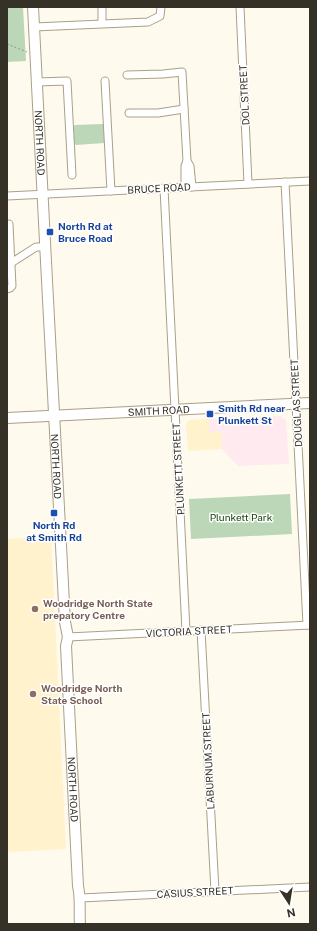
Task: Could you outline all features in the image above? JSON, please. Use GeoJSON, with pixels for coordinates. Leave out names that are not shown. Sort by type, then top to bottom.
{"type":"FeatureCollection","features":[{"type":"Feature","properties":{"kind":"street","name":"NORTH ROAD"},"geometry":{"type":"LineString","coordinates":[[33,7],[46,247],[53,416],[65,622],[68,637],[66,646],[78,886],[81,898],[79,908],[80,924]]}},
{"type":"Feature","properties":{"kind":"street"},"geometry":{"type":"LineString","coordinates":[[102,7],[102,23]]}},
{"type":"Feature","properties":{"kind":"street"},"geometry":{"type":"LineString","coordinates":[[34,27],[148,22],[160,16],[161,7]]}},
{"type":"Feature","properties":{"kind":"street","name":"DOL STREET"},"geometry":{"type":"LineString","coordinates":[[240,7],[248,184]]}},
{"type":"Feature","properties":{"kind":"street"},"geometry":{"type":"LineString","coordinates":[[127,75],[182,72],[187,161],[185,166],[189,187]]}},
{"type":"Feature","properties":{"kind":"street"},"geometry":{"type":"LineString","coordinates":[[37,82],[67,81],[72,175]]}},
{"type":"Feature","properties":{"kind":"street"},"geometry":{"type":"LineString","coordinates":[[105,81],[111,191]]}},
{"type":"Feature","properties":{"kind":"street"},"geometry":{"type":"LineString","coordinates":[[129,113],[158,113],[184,109]]}},
{"type":"Feature","properties":{"kind":"street","name":"BRUCE ROAD"},"geometry":{"type":"LineString","coordinates":[[7,196],[310,181]]}},
{"type":"Feature","properties":{"kind":"street","name":"DOUGLAS STREET"},"geometry":{"type":"LineString","coordinates":[[285,182],[309,626]]}},
{"type":"Feature","properties":{"kind":"street","name":"PLUNKETT STREET"},"geometry":{"type":"LineString","coordinates":[[164,188],[186,631]]}},
{"type":"Feature","properties":{"kind":"street"},"geometry":{"type":"LineString","coordinates":[[7,289],[12,286],[8,234],[9,224]]}},
{"type":"Feature","properties":{"kind":"street"},"geometry":{"type":"LineString","coordinates":[[11,263],[36,247],[46,247]]}},
{"type":"Feature","properties":{"kind":"street","name":"SMITH ROAD"},"geometry":{"type":"LineString","coordinates":[[7,418],[310,403]]}},
{"type":"Feature","properties":{"kind":"street","name":"VICTORIA STREET"},"geometry":{"type":"LineString","coordinates":[[68,637],[309,626]]}},
{"type":"Feature","properties":{"kind":"street","name":"LABURNUM STREET"},"geometry":{"type":"LineString","coordinates":[[201,630],[215,891]]}},
{"type":"Feature","properties":{"kind":"street","name":"CASIUS STREET"},"geometry":{"type":"LineString","coordinates":[[81,898],[310,887]]}},
{"type":"Feature","properties":{"kind":"path"},"geometry":{"type":"LineString","coordinates":[[7,44],[28,52]]}},
{"type":"Feature","properties":{"kind":"shaded area"},"geometry":{"type":"Polygon","coordinates":[[[280,416],[286,420],[289,464],[238,466],[222,449],[221,432],[209,432],[209,419],[280,416]]]}},
{"type":"Feature","properties":{"kind":"shaded area"},"geometry":{"type":"Polygon","coordinates":[[[209,419],[209,432],[221,432],[222,449],[188,451],[186,424],[189,420],[209,419]]]}},
{"type":"Feature","properties":{"kind":"shaded area","name":"Woodridge North State School"},"geometry":{"type":"Polygon","coordinates":[[[51,536],[66,849],[7,852],[7,539],[51,536]]]}},
{"type":"Feature","properties":{"kind":"green space"},"geometry":{"type":"Polygon","coordinates":[[[7,7],[23,7],[26,61],[7,62],[7,7]]]}},
{"type":"Feature","properties":{"kind":"green space"},"geometry":{"type":"Polygon","coordinates":[[[104,124],[104,143],[76,145],[74,143],[73,127],[75,125],[104,124]]]}},
{"type":"Feature","properties":{"kind":"green space","name":"Plunkett Park"},"geometry":{"type":"Polygon","coordinates":[[[290,494],[292,534],[191,539],[189,499],[290,494]]]}},
{"type":"Feature","properties":{"kind":"place","name":"North Rd at Bruce Road"},"geometry":{"type":"Point","coordinates":[50,232]}},
{"type":"Feature","properties":{"kind":"place","name":"Smith Rd near Plunkett St"},"geometry":{"type":"Point","coordinates":[210,414]}},
{"type":"Feature","properties":{"kind":"place","name":"North Rd at Smith Rd"},"geometry":{"type":"Point","coordinates":[54,513]}},
{"type":"Feature","properties":{"kind":"place","name":"Woodridge North State prepatory Centre"},"geometry":{"type":"Point","coordinates":[35,609]}},
{"type":"Feature","properties":{"kind":"place","name":"Woodridge North State School"},"geometry":{"type":"Point","coordinates":[33,694]}}]}
